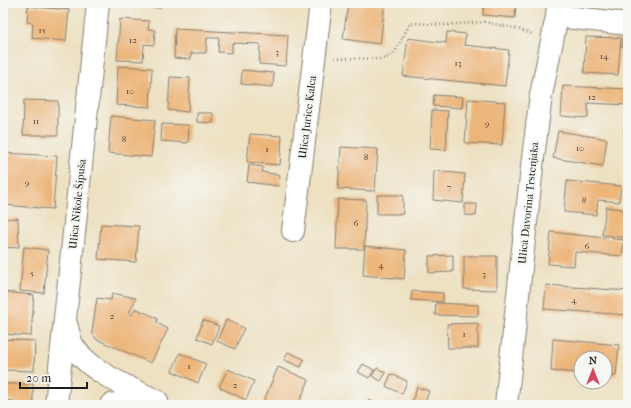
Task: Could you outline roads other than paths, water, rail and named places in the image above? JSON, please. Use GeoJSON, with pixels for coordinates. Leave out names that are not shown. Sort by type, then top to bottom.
{"type":"FeatureCollection","features":[{"type":"Feature","properties":{"kind":"street","name":"Ulica Nikole Šipuša"},"geometry":{"type":"LineString","coordinates":[[56,405],[98,3]]}},
{"type":"Feature","properties":{"kind":"street","name":"Ulica Jurice Kalca"},"geometry":{"type":"LineString","coordinates":[[293,231],[321,3]]}},
{"type":"Feature","properties":{"kind":"street"},"geometry":{"type":"LineString","coordinates":[[557,9],[628,24]]}},
{"type":"Feature","properties":{"kind":"street","name":"Ulica Davorina Trstenjaka"},"geometry":{"type":"LineString","coordinates":[[506,405],[532,158],[541,95],[557,9]]}},
{"type":"Feature","properties":{"kind":"street"},"geometry":{"type":"LineString","coordinates":[[65,320],[71,341],[78,352],[87,361],[126,387],[162,403]]}},
{"type":"Feature","properties":{"kind":"street"},"geometry":{"type":"LineString","coordinates":[[111,405],[129,401],[144,400],[162,403]]}}]}
